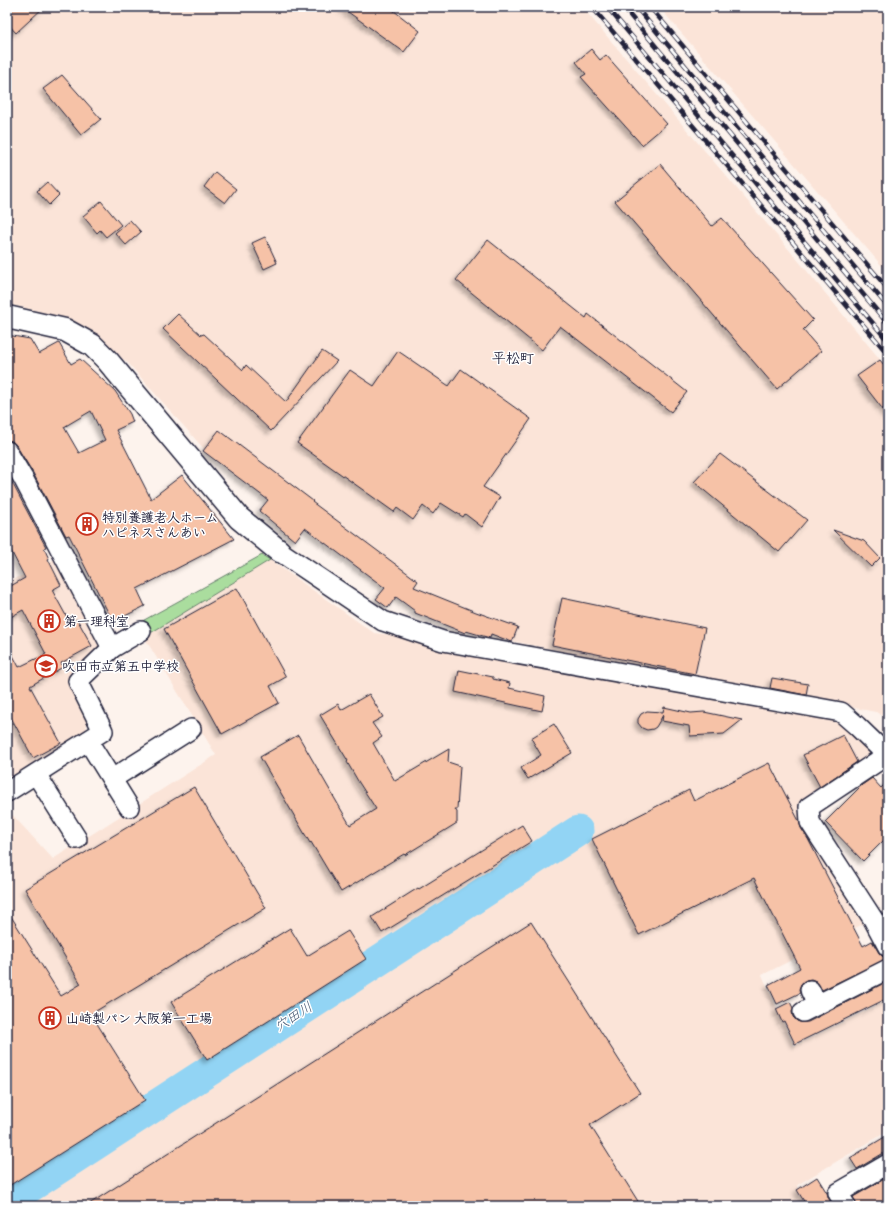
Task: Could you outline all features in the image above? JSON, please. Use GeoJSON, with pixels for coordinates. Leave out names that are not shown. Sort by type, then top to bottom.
{"type":"FeatureCollection","features":[{"type":"Feature","properties":{"kind":"street"},"geometry":{"type":"LineString","coordinates":[[7,317],[64,330],[92,345],[239,518],[279,551],[382,622],[444,640],[841,712],[887,755],[809,807],[810,822],[873,919],[888,947]]}},
{"type":"Feature","properties":{"kind":"street"},"geometry":{"type":"LineString","coordinates":[[7,451],[23,478],[112,648]]}},
{"type":"Feature","properties":{"kind":"street"},"geometry":{"type":"LineString","coordinates":[[7,792],[103,731],[78,682],[112,648],[141,631]]}},
{"type":"Feature","properties":{"kind":"street"},"geometry":{"type":"LineString","coordinates":[[112,779],[191,729]]}},
{"type":"Feature","properties":{"kind":"street"},"geometry":{"type":"LineString","coordinates":[[88,741],[129,807]]}},
{"type":"Feature","properties":{"kind":"street"},"geometry":{"type":"LineString","coordinates":[[36,774],[77,839]]}},
{"type":"Feature","properties":{"kind":"street"},"geometry":{"type":"LineString","coordinates":[[810,1002],[888,969]]}},
{"type":"Feature","properties":{"kind":"street"},"geometry":{"type":"LineString","coordinates":[[846,1206],[838,1193],[888,1164]]}},
{"type":"Feature","properties":{"kind":"shaded area"},"geometry":{"type":"Polygon","coordinates":[[[7,7],[582,7],[802,265],[888,369],[888,719],[876,712],[690,677],[462,631],[405,598],[204,449],[128,363],[90,333],[63,318],[7,304],[7,7]]]}},
{"type":"Feature","properties":{"kind":"shaded area"},"geometry":{"type":"Polygon","coordinates":[[[659,7],[888,7],[888,273],[659,7]]]}},
{"type":"Feature","properties":{"kind":"shaded area","name":"吹田市立第五中学校"},"geometry":{"type":"Polygon","coordinates":[[[57,558],[104,649],[67,682],[89,713],[85,734],[7,782],[7,583],[57,558]]]}},
{"type":"Feature","properties":{"kind":"shaded area"},"geometry":{"type":"Polygon","coordinates":[[[270,560],[374,633],[443,641],[841,712],[887,755],[809,807],[873,919],[762,975],[794,1046],[888,1000],[888,1131],[797,1185],[809,1206],[11,1206],[582,834],[577,826],[7,1196],[7,809],[53,859],[216,755],[144,637],[270,560]]]}},
{"type":"Feature","properties":{"kind":"green space"},"geometry":{"type":"Polygon","coordinates":[[[262,555],[270,560],[144,637],[137,624],[262,555]]]}},
{"type":"Feature","properties":{"kind":"building"},"geometry":{"type":"Polygon","coordinates":[[[7,7],[44,7],[16,33],[7,23],[7,7]]]}},
{"type":"Feature","properties":{"kind":"building"},"geometry":{"type":"Polygon","coordinates":[[[341,7],[389,7],[420,31],[404,52],[341,7]]]}},
{"type":"Feature","properties":{"kind":"building"},"geometry":{"type":"Polygon","coordinates":[[[591,49],[600,60],[606,55],[667,124],[642,145],[581,77],[586,74],[576,62],[591,49]]]}},
{"type":"Feature","properties":{"kind":"building"},"geometry":{"type":"Polygon","coordinates":[[[62,75],[101,119],[81,135],[43,89],[62,75]]]}},
{"type":"Feature","properties":{"kind":"building"},"geometry":{"type":"Polygon","coordinates":[[[660,164],[712,226],[722,218],[813,320],[803,330],[821,351],[777,389],[615,201],[660,164]]]}},
{"type":"Feature","properties":{"kind":"building"},"geometry":{"type":"Polygon","coordinates":[[[215,172],[236,189],[225,203],[204,187],[215,172]]]}},
{"type":"Feature","properties":{"kind":"building"},"geometry":{"type":"Polygon","coordinates":[[[47,182],[59,195],[49,205],[37,191],[47,182]]]}},
{"type":"Feature","properties":{"kind":"building"},"geometry":{"type":"Polygon","coordinates":[[[101,201],[121,225],[106,237],[100,230],[97,233],[83,216],[101,201]]]}},
{"type":"Feature","properties":{"kind":"building"},"geometry":{"type":"Polygon","coordinates":[[[130,220],[141,232],[126,245],[115,233],[130,220]]]}},
{"type":"Feature","properties":{"kind":"building"},"geometry":{"type":"Polygon","coordinates":[[[265,237],[277,263],[264,269],[252,243],[265,237]]]}},
{"type":"Feature","properties":{"kind":"building"},"geometry":{"type":"Polygon","coordinates":[[[488,240],[586,318],[588,314],[687,392],[671,412],[560,326],[542,350],[456,280],[488,240]]]}},
{"type":"Feature","properties":{"kind":"building"},"geometry":{"type":"Polygon","coordinates":[[[178,314],[201,335],[204,334],[243,370],[246,365],[286,402],[322,351],[337,361],[271,431],[163,329],[178,314]]]}},
{"type":"Feature","properties":{"kind":"building"},"geometry":{"type":"Polygon","coordinates":[[[7,335],[30,339],[39,354],[59,343],[71,364],[80,359],[115,391],[130,414],[133,422],[116,430],[151,499],[182,475],[234,539],[137,589],[145,606],[113,622],[69,535],[66,536],[33,473],[16,445],[12,441],[7,440],[7,335]],[[91,411],[64,427],[79,453],[105,440],[91,411]]]}},
{"type":"Feature","properties":{"kind":"building"},"geometry":{"type":"Polygon","coordinates":[[[398,351],[449,386],[461,369],[531,419],[483,487],[500,497],[482,527],[465,514],[463,517],[441,503],[433,514],[423,506],[413,520],[397,508],[394,512],[297,443],[350,370],[374,386],[398,351]]]}},
{"type":"Feature","properties":{"kind":"building"},"geometry":{"type":"Polygon","coordinates":[[[880,360],[888,370],[888,416],[857,376],[880,360]]]}},
{"type":"Feature","properties":{"kind":"building"},"geometry":{"type":"Polygon","coordinates":[[[219,430],[418,581],[414,587],[518,627],[512,642],[491,634],[490,638],[466,631],[465,633],[415,613],[415,611],[396,597],[388,608],[376,599],[385,588],[305,528],[295,541],[259,511],[268,500],[203,451],[219,430]]]}},
{"type":"Feature","properties":{"kind":"building"},"geometry":{"type":"Polygon","coordinates":[[[720,454],[807,520],[779,552],[694,482],[720,454]]]}},
{"type":"Feature","properties":{"kind":"building"},"geometry":{"type":"Polygon","coordinates":[[[7,473],[46,547],[44,548],[48,559],[61,585],[52,590],[70,623],[77,619],[92,646],[61,663],[63,667],[30,686],[61,743],[33,758],[7,710],[7,644],[19,667],[46,654],[23,610],[7,619],[7,588],[25,578],[7,543],[7,473]]]}},
{"type":"Feature","properties":{"kind":"building"},"geometry":{"type":"Polygon","coordinates":[[[833,530],[864,541],[880,558],[871,567],[833,530]]]}},
{"type":"Feature","properties":{"kind":"building"},"geometry":{"type":"Polygon","coordinates":[[[237,588],[286,677],[270,686],[279,703],[222,734],[164,629],[237,588]]]}},
{"type":"Feature","properties":{"kind":"building"},"geometry":{"type":"Polygon","coordinates":[[[562,598],[705,628],[695,674],[552,645],[562,598]]]}},
{"type":"Feature","properties":{"kind":"building"},"geometry":{"type":"Polygon","coordinates":[[[459,670],[493,677],[493,679],[510,683],[509,688],[545,696],[542,711],[455,692],[459,670]]]}},
{"type":"Feature","properties":{"kind":"building"},"geometry":{"type":"Polygon","coordinates":[[[772,678],[808,684],[806,695],[770,688],[772,678]]]}},
{"type":"Feature","properties":{"kind":"building"},"geometry":{"type":"Polygon","coordinates":[[[369,694],[383,717],[372,723],[382,737],[373,743],[395,781],[449,749],[448,762],[460,766],[457,809],[455,809],[457,812],[457,823],[341,892],[311,842],[310,843],[260,757],[298,735],[350,825],[376,809],[320,715],[338,704],[341,710],[369,694]]]}},
{"type":"Feature","properties":{"kind":"building"},"geometry":{"type":"Polygon","coordinates":[[[664,707],[691,713],[704,712],[742,720],[724,734],[690,736],[689,726],[662,721],[663,715],[656,727],[653,729],[647,730],[642,728],[638,723],[638,719],[641,714],[647,711],[663,712],[664,707]]]}},
{"type":"Feature","properties":{"kind":"building"},"geometry":{"type":"Polygon","coordinates":[[[554,724],[572,753],[528,779],[521,768],[541,755],[531,738],[554,724]]]}},
{"type":"Feature","properties":{"kind":"building"},"geometry":{"type":"Polygon","coordinates":[[[843,735],[857,762],[820,787],[803,755],[843,735]]]}},
{"type":"Feature","properties":{"kind":"building"},"geometry":{"type":"Polygon","coordinates":[[[769,763],[799,821],[801,828],[863,946],[872,941],[879,953],[886,959],[822,990],[816,981],[811,979],[806,980],[801,984],[799,989],[800,993],[777,1004],[768,985],[800,968],[754,878],[639,935],[592,839],[689,790],[694,801],[769,763]]]}},
{"type":"Feature","properties":{"kind":"building"},"geometry":{"type":"Polygon","coordinates":[[[872,778],[881,788],[888,781],[888,836],[863,861],[825,822],[862,785],[872,778]]]}},
{"type":"Feature","properties":{"kind":"building"},"geometry":{"type":"Polygon","coordinates":[[[194,787],[266,908],[91,1014],[145,1100],[7,1187],[7,910],[61,996],[81,984],[25,889],[194,787]]]}},
{"type":"Feature","properties":{"kind":"building"},"geometry":{"type":"Polygon","coordinates":[[[522,825],[532,841],[382,933],[372,917],[522,825]]]}},
{"type":"Feature","properties":{"kind":"building"},"geometry":{"type":"Polygon","coordinates":[[[531,922],[640,1093],[590,1125],[641,1206],[86,1206],[531,922]]]}},
{"type":"Feature","properties":{"kind":"building"},"geometry":{"type":"Polygon","coordinates":[[[290,928],[307,956],[348,931],[366,959],[207,1060],[171,1002],[290,928]]]}},
{"type":"Feature","properties":{"kind":"building"},"geometry":{"type":"Polygon","coordinates":[[[888,981],[888,998],[795,1044],[784,1021],[782,1022],[776,1009],[790,1002],[793,1008],[793,1017],[800,1022],[808,1022],[888,981]]]}},
{"type":"Feature","properties":{"kind":"building"},"geometry":{"type":"Polygon","coordinates":[[[888,1135],[888,1153],[882,1154],[857,1169],[850,1158],[888,1135]]]}},
{"type":"Feature","properties":{"kind":"building"},"geometry":{"type":"Polygon","coordinates":[[[817,1177],[833,1206],[807,1206],[797,1190],[817,1177]]]}},
{"type":"Feature","properties":{"kind":"building"},"geometry":{"type":"Polygon","coordinates":[[[888,1177],[888,1206],[857,1206],[853,1197],[888,1177]]]}},
{"type":"Feature","properties":{"kind":"waterway","name":"穴田川"},"geometry":{"type":"LineString","coordinates":[[7,1202],[578,831]]}},
{"type":"Feature","properties":{"kind":"railway"},"geometry":{"type":"LineString","coordinates":[[592,7],[888,354]]}},
{"type":"Feature","properties":{"kind":"railway"},"geometry":{"type":"LineString","coordinates":[[607,7],[888,341]]}},
{"type":"Feature","properties":{"kind":"railway"},"geometry":{"type":"LineString","coordinates":[[623,7],[888,324]]}},
{"type":"Feature","properties":{"kind":"railway"},"geometry":{"type":"LineString","coordinates":[[636,7],[888,307]]}},
{"type":"Feature","properties":{"kind":"railway"},"geometry":{"type":"LineString","coordinates":[[650,7],[888,289]]}},
{"type":"Feature","properties":{"kind":"place","name":"特別養護老人ホーム ハピネスさんあい"},"geometry":{"type":"Point","coordinates":[87,524]}},
{"type":"Feature","properties":{"kind":"place","name":"第一理科室"},"geometry":{"type":"Point","coordinates":[49,621]}},
{"type":"Feature","properties":{"kind":"place","name":"吹田市立第五中学校"},"geometry":{"type":"Point","coordinates":[46,666]}},
{"type":"Feature","properties":{"kind":"place","name":"山崎製パン 大阪第一工場"},"geometry":{"type":"Point","coordinates":[50,1018]}},
{"type":"Feature","properties":{"kind":"district","name":"平松町"},"geometry":{"type":"Point","coordinates":[513,357]}}]}
